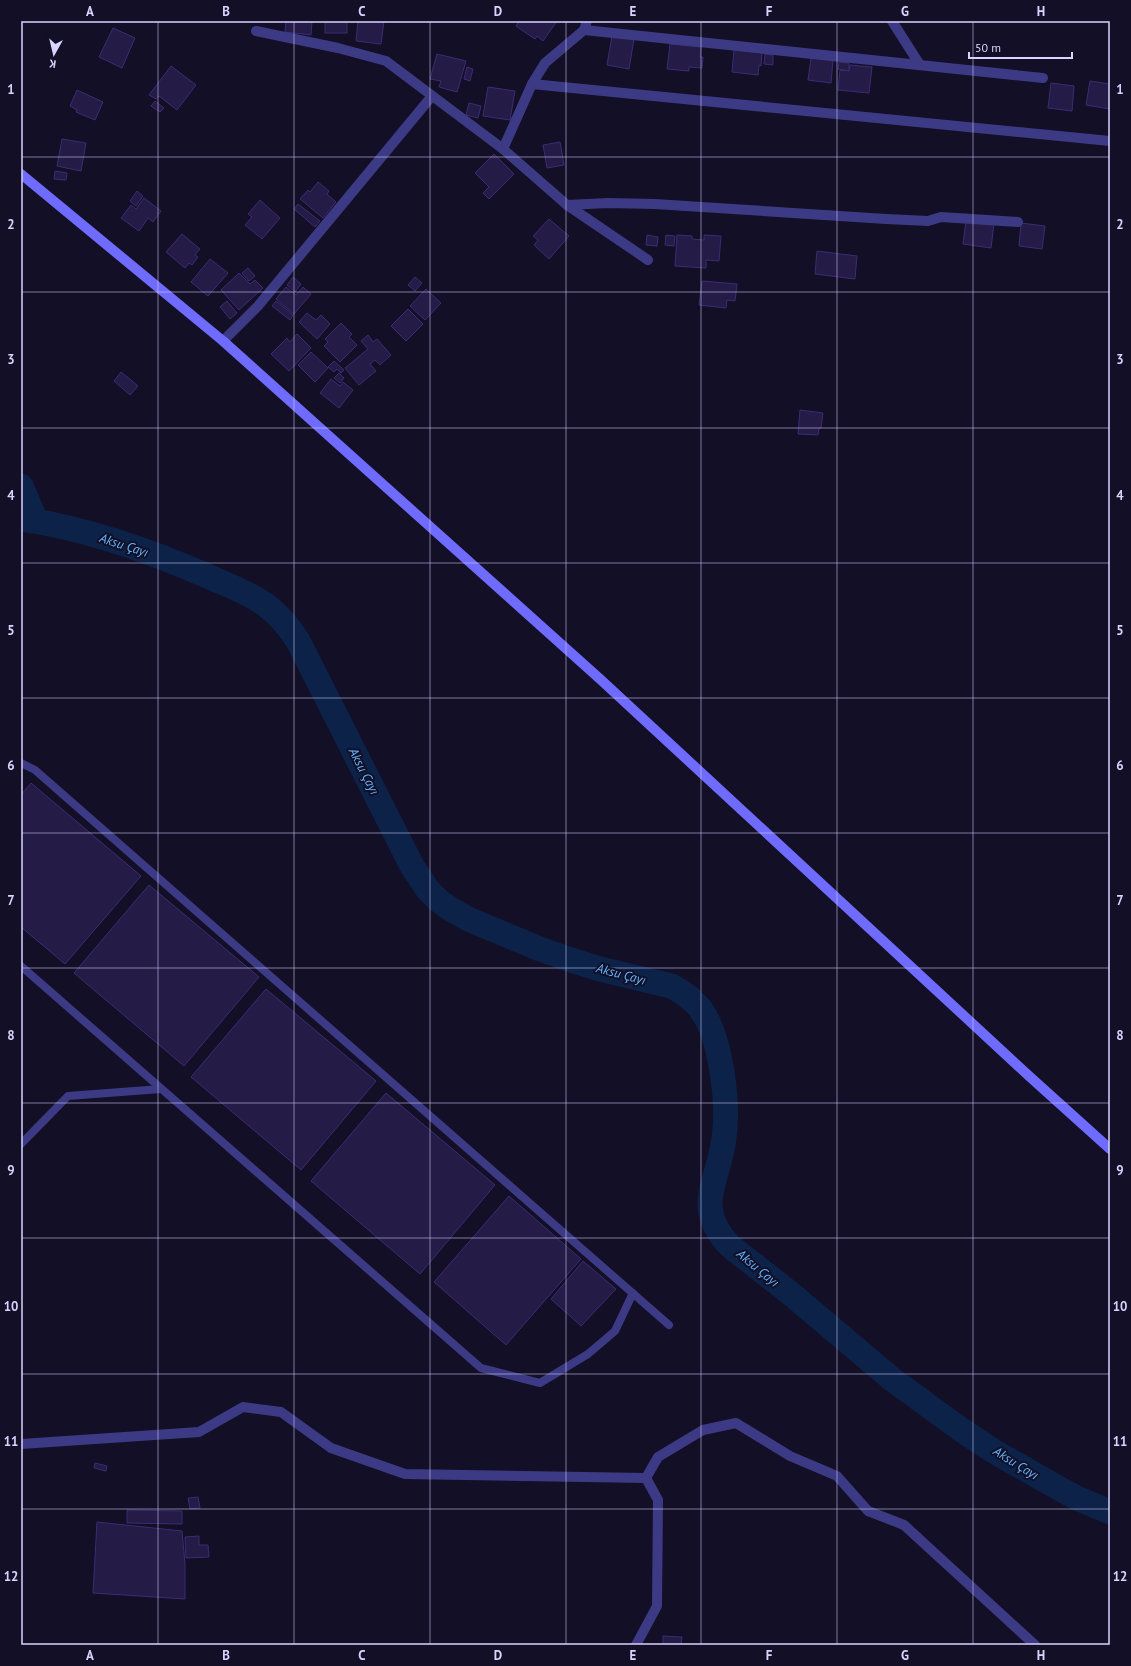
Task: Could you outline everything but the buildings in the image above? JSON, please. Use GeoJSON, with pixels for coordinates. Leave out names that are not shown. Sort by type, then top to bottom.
{"type":"FeatureCollection","features":[{"type":"Feature","properties":{"kind":"street"},"geometry":{"type":"LineString","coordinates":[[892,21],[920,65]]}},
{"type":"Feature","properties":{"kind":"street"},"geometry":{"type":"LineString","coordinates":[[503,149],[532,84],[545,63],[585,25],[920,65],[1043,78]]}},
{"type":"Feature","properties":{"kind":"street"},"geometry":{"type":"LineString","coordinates":[[256,31],[338,48],[386,61],[503,149],[567,205],[648,260]]}},
{"type":"Feature","properties":{"kind":"street"},"geometry":{"type":"LineString","coordinates":[[532,84],[1110,141]]}},
{"type":"Feature","properties":{"kind":"street"},"geometry":{"type":"LineString","coordinates":[[223,341],[258,306],[432,96]]}},
{"type":"Feature","properties":{"kind":"street"},"geometry":{"type":"LineString","coordinates":[[21,174],[223,341],[600,679],[1029,1076],[1110,1149]]}},
{"type":"Feature","properties":{"kind":"street"},"geometry":{"type":"LineString","coordinates":[[567,205],[608,203],[656,204],[886,219],[928,221],[941,216],[1018,222]]}},
{"type":"Feature","properties":{"kind":"street"},"geometry":{"type":"LineString","coordinates":[[21,1444],[199,1432],[244,1407],[282,1412],[332,1448],[405,1474],[646,1478]]}},
{"type":"Feature","properties":{"kind":"street"},"geometry":{"type":"LineString","coordinates":[[646,1478],[658,1457],[703,1430],[736,1423],[790,1456],[837,1476],[868,1511],[904,1525],[1035,1645]]}},
{"type":"Feature","properties":{"kind":"street"},"geometry":{"type":"LineString","coordinates":[[636,1645],[657,1606],[658,1500],[646,1478]]}},
{"type":"Feature","properties":{"kind":"lane"},"geometry":{"type":"LineString","coordinates":[[21,763],[36,770],[669,1325]]}},
{"type":"Feature","properties":{"kind":"lane"},"geometry":{"type":"LineString","coordinates":[[21,966],[481,1368],[540,1383],[588,1354],[615,1331],[633,1293]]}},
{"type":"Feature","properties":{"kind":"lane"},"geometry":{"type":"LineString","coordinates":[[21,1144],[68,1096],[161,1089]]}},
{"type":"Feature","properties":{"kind":"waterway"},"geometry":{"type":"LineString","coordinates":[[21,486],[36,521]]}},
{"type":"Feature","properties":{"kind":"waterway","name":"Aksu Çayı"},"geometry":{"type":"LineString","coordinates":[[21,519],[70,528],[142,550],[189,568],[239,590],[260,601],[275,613],[298,641],[412,866],[428,890],[438,900],[468,919],[540,949],[600,969],[671,986],[685,994],[698,1006],[706,1018],[712,1033],[718,1050],[722,1069],[725,1107],[724,1138],[711,1194],[710,1206],[712,1218],[719,1232],[730,1246],[790,1293],[893,1380],[963,1431],[995,1452],[1062,1490],[1110,1512]]}}]}
